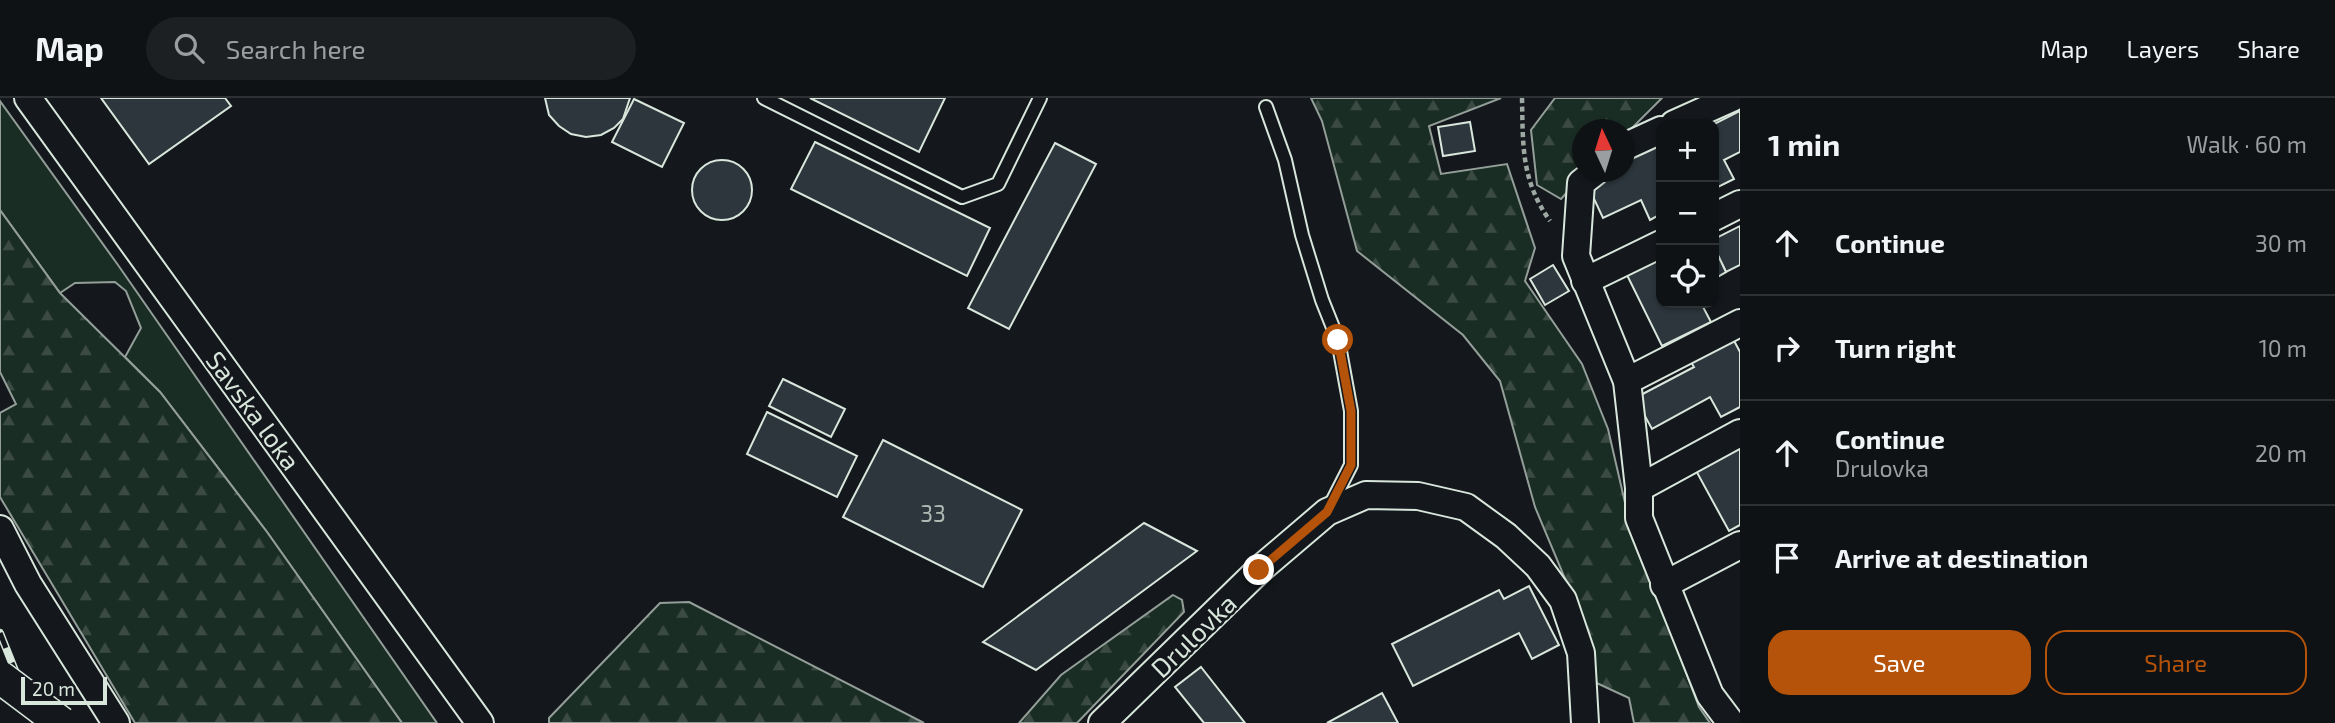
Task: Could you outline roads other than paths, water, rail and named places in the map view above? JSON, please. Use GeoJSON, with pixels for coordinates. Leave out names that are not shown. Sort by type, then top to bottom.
{"type":"FeatureCollection","features":[{"type":"Feature","properties":{"kind":"street","name":"Savska loka"},"geometry":{"type":"LineString","coordinates":[[28,98],[480,723]]}},
{"type":"Feature","properties":{"kind":"street"},"geometry":{"type":"LineString","coordinates":[[1685,119],[1732,98]]}},
{"type":"Feature","properties":{"kind":"street"},"geometry":{"type":"LineString","coordinates":[[1635,142],[1656,132]]}},
{"type":"Feature","properties":{"kind":"street"},"geometry":{"type":"LineString","coordinates":[[1582,182],[1576,256],[1627,381],[1639,488],[1639,518],[1710,695],[1731,723]]}},
{"type":"Feature","properties":{"kind":"street"},"geometry":{"type":"LineString","coordinates":[[1719,215],[1740,204]]}},
{"type":"Feature","properties":{"kind":"street"},"geometry":{"type":"LineString","coordinates":[[1585,281],[1659,245]]}},
{"type":"Feature","properties":{"kind":"street"},"geometry":{"type":"LineString","coordinates":[[1627,381],[1740,323]]}},
{"type":"Feature","properties":{"kind":"street"},"geometry":{"type":"LineString","coordinates":[[1639,488],[1740,433]]}},
{"type":"Feature","properties":{"kind":"street","name":"Drulovka"},"geometry":{"type":"LineString","coordinates":[[1102,723],[1259,570],[1327,512],[1366,495],[1418,496],[1466,507],[1506,536],[1538,566],[1563,600],[1581,653],[1585,723]]}},
{"type":"Feature","properties":{"kind":"street"},"geometry":{"type":"LineString","coordinates":[[0,529],[28,584],[116,723]]}},
{"type":"Feature","properties":{"kind":"street"},"geometry":{"type":"LineString","coordinates":[[1664,584],[1740,545]]}},
{"type":"Feature","properties":{"kind":"street"},"geometry":{"type":"LineString","coordinates":[[0,677],[61,723]]}},
{"type":"Feature","properties":{"kind":"lane"},"geometry":{"type":"LineString","coordinates":[[764,98],[962,197],[998,184],[1040,98]]}},
{"type":"Feature","properties":{"kind":"lane"},"geometry":{"type":"LineString","coordinates":[[1266,107],[1285,160],[1302,235],[1322,300],[1338,340],[1351,411],[1351,465],[1327,512]]}},
{"type":"Feature","properties":{"kind":"railway"},"geometry":{"type":"LineString","coordinates":[[0,633],[36,723]]}}]}
